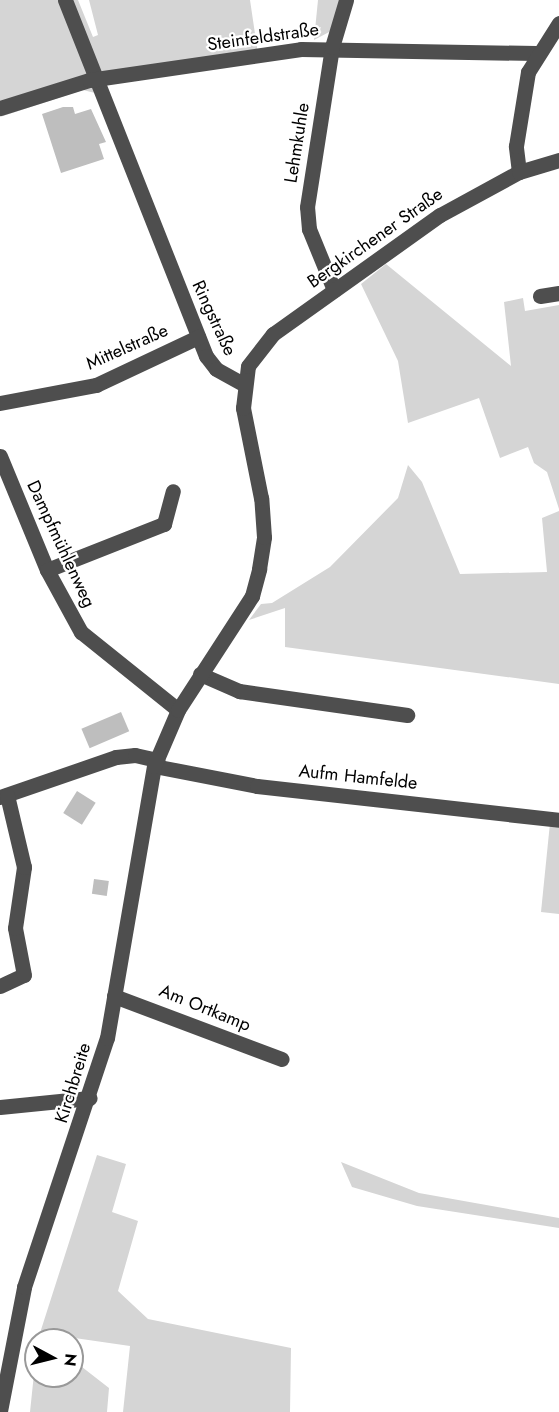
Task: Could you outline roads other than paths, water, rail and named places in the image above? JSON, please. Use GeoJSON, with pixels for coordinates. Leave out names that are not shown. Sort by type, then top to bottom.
{"type":"FeatureCollection","features":[{"type":"Feature","properties":{"kind":"street","name":"Ringstraße"},"geometry":{"type":"LineString","coordinates":[[65,0],[198,337],[216,369],[243,384]]}},
{"type":"Feature","properties":{"kind":"street","name":"Lehmkuhle"},"geometry":{"type":"LineString","coordinates":[[334,290],[307,219],[332,47],[346,0]]}},
{"type":"Feature","properties":{"kind":"street"},"geometry":{"type":"LineString","coordinates":[[519,172],[516,146],[522,106],[536,52],[559,23]]}},
{"type":"Feature","properties":{"kind":"street","name":"Steinfeldstraße"},"geometry":{"type":"LineString","coordinates":[[0,108],[98,79],[332,47],[536,52]]}},
{"type":"Feature","properties":{"kind":"street","name":"Bergkirchener Straße"},"geometry":{"type":"LineString","coordinates":[[243,384],[252,359],[273,334],[334,290],[440,215],[519,172],[559,160]]}},
{"type":"Feature","properties":{"kind":"street"},"geometry":{"type":"LineString","coordinates":[[540,296],[559,293]]}},
{"type":"Feature","properties":{"kind":"street","name":"Mittelstraße"},"geometry":{"type":"LineString","coordinates":[[0,403],[96,385],[198,337]]}},
{"type":"Feature","properties":{"kind":"street"},"geometry":{"type":"LineString","coordinates":[[0,986],[24,975],[15,928],[24,867],[4,796],[116,757],[135,755],[155,763],[178,710],[252,596],[264,537],[261,498],[243,408],[243,384]]}},
{"type":"Feature","properties":{"kind":"street","name":"Dampfmühlenweg"},"geometry":{"type":"LineString","coordinates":[[0,456],[47,570],[81,632],[178,710]]}},
{"type":"Feature","properties":{"kind":"street"},"geometry":{"type":"LineString","coordinates":[[47,570],[164,524],[173,491]]}},
{"type":"Feature","properties":{"kind":"street"},"geometry":{"type":"LineString","coordinates":[[200,674],[239,690],[407,715]]}},
{"type":"Feature","properties":{"kind":"street","name":"Aufm Hamfelde"},"geometry":{"type":"LineString","coordinates":[[155,763],[257,786],[559,820]]}},
{"type":"Feature","properties":{"kind":"street","name":"Kirchbreite"},"geometry":{"type":"LineString","coordinates":[[0,1411],[24,1287],[90,1098],[114,996],[155,763]]}},
{"type":"Feature","properties":{"kind":"street","name":"Am Ortkamp"},"geometry":{"type":"LineString","coordinates":[[114,996],[282,1059]]}},
{"type":"Feature","properties":{"kind":"street"},"geometry":{"type":"LineString","coordinates":[[0,1107],[90,1098]]}}]}
